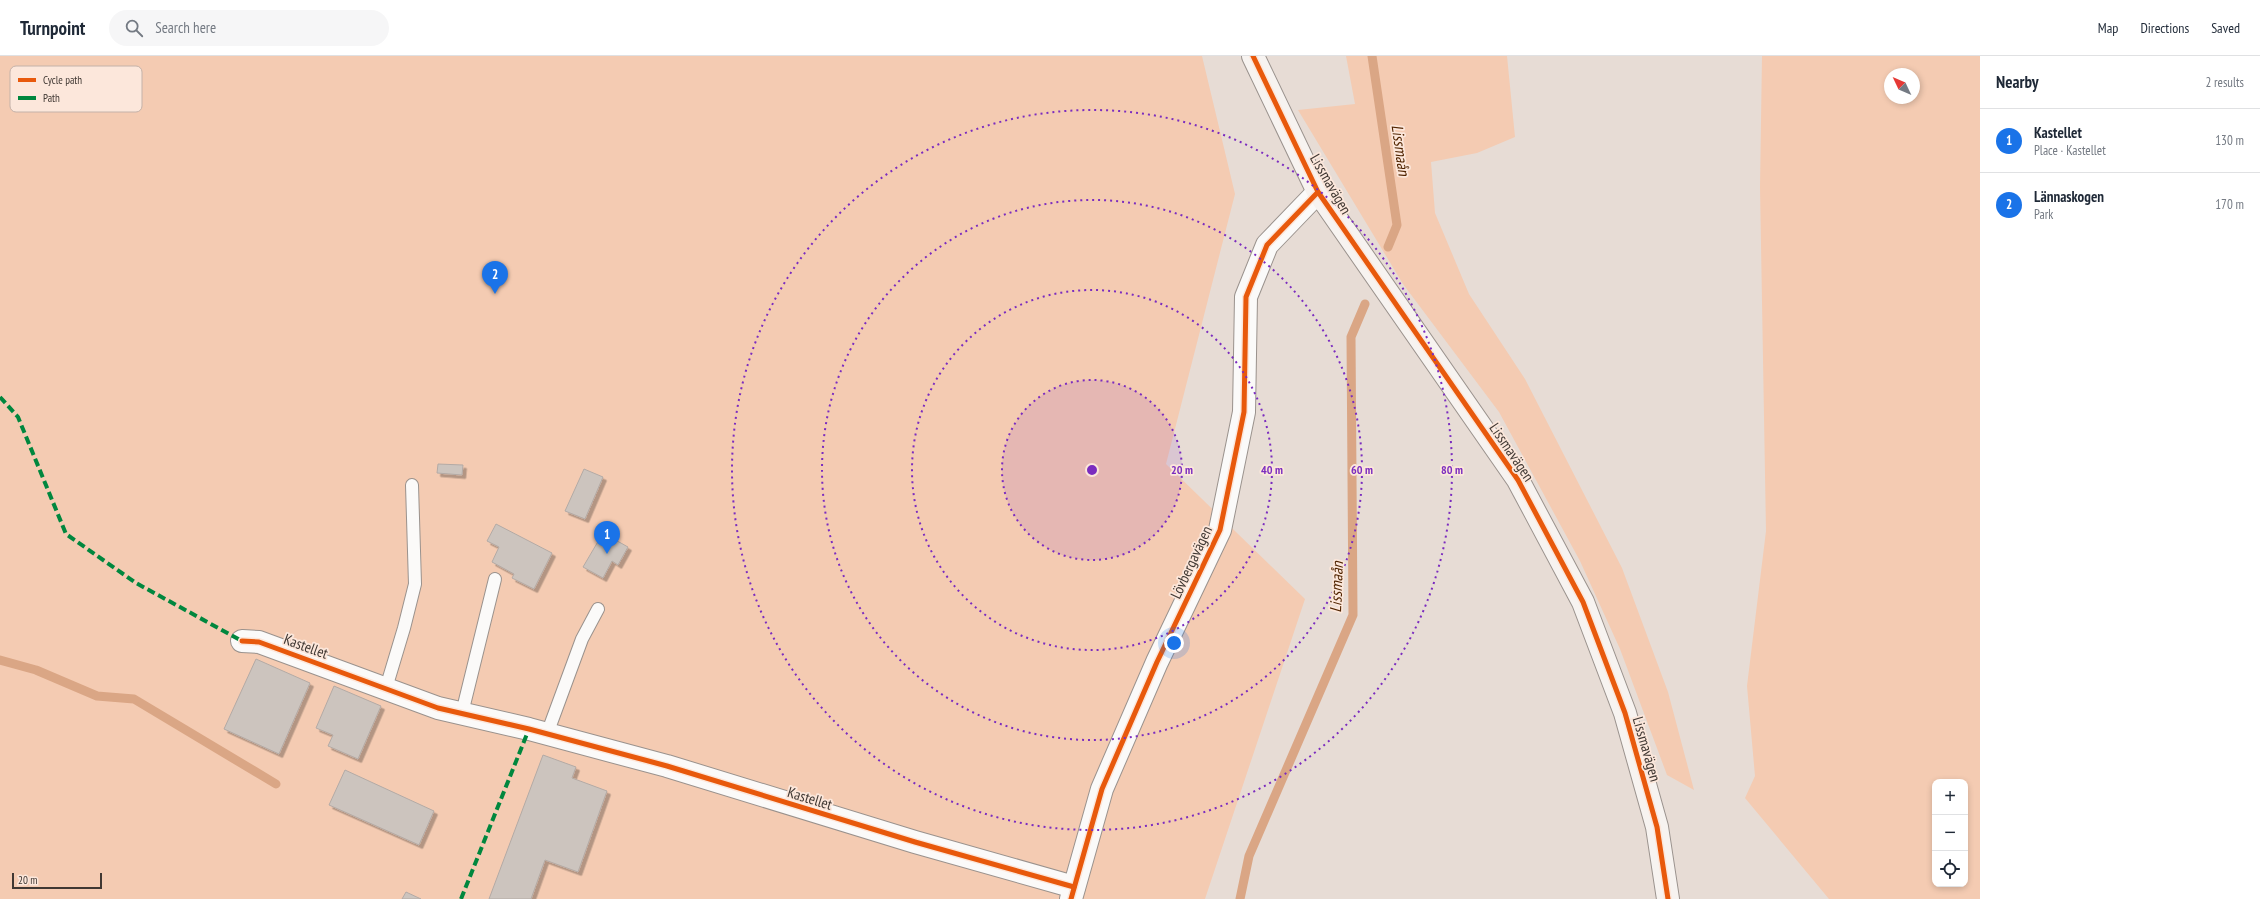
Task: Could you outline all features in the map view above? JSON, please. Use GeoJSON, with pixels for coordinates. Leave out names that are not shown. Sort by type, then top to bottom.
{"type":"FeatureCollection","features":[{"type":"Feature","properties":{"kind":"street","name":"Lissmavägen"},"geometry":{"type":"LineString","coordinates":[[1253,56],[1318,192],[1518,480],[1583,602],[1625,713],[1657,827],[1668,899]]}},
{"type":"Feature","properties":{"kind":"street","name":"Lövbergavägen"},"geometry":{"type":"LineString","coordinates":[[1072,893],[1102,789],[1157,662],[1220,530],[1244,412],[1246,297],[1267,245],[1318,192]]}},
{"type":"Feature","properties":{"kind":"street","name":"Kastellet"},"geometry":{"type":"LineString","coordinates":[[242,641],[259,642],[438,708],[547,734],[667,766],[915,842],[1072,893]]}},
{"type":"Feature","properties":{"kind":"lane"},"geometry":{"type":"LineString","coordinates":[[386,688],[404,628],[415,584],[412,485]]}},
{"type":"Feature","properties":{"kind":"lane"},"geometry":{"type":"LineString","coordinates":[[462,713],[495,579]]}},
{"type":"Feature","properties":{"kind":"lane"},"geometry":{"type":"LineString","coordinates":[[547,734],[582,639],[598,609]]}},
{"type":"Feature","properties":{"kind":"shaded area"},"geometry":{"type":"Polygon","coordinates":[[[0,56],[1202,56],[1235,194],[1166,464],[1305,599],[1205,899],[0,899],[0,56]]]}},
{"type":"Feature","properties":{"kind":"shaded area"},"geometry":{"type":"Polygon","coordinates":[[[1346,56],[1507,56],[1515,137],[1477,153],[1431,162],[1435,213],[1469,294],[1525,379],[1622,568],[1668,692],[1694,790],[1667,775],[1620,649],[1580,561],[1499,412],[1403,284],[1298,110],[1355,104],[1346,56]]]}},
{"type":"Feature","properties":{"kind":"shaded area"},"geometry":{"type":"Polygon","coordinates":[[[1762,56],[1980,56],[1980,899],[1829,899],[1745,798],[1755,776],[1747,686],[1766,531],[1760,187],[1762,56]]]}},
{"type":"Feature","properties":{"kind":"building"},"geometry":{"type":"Polygon","coordinates":[[[438,464],[463,465],[462,475],[437,473],[438,464]]]}},
{"type":"Feature","properties":{"kind":"building"},"geometry":{"type":"Polygon","coordinates":[[[584,469],[603,477],[585,519],[565,511],[584,469]]]}},
{"type":"Feature","properties":{"kind":"building"},"geometry":{"type":"Polygon","coordinates":[[[496,524],[552,553],[534,589],[512,578],[514,574],[492,562],[499,547],[487,541],[496,524]]]}},
{"type":"Feature","properties":{"kind":"building"},"geometry":{"type":"Polygon","coordinates":[[[603,533],[628,547],[618,565],[612,561],[603,578],[583,567],[603,533]]]}},
{"type":"Feature","properties":{"kind":"building"},"geometry":{"type":"Polygon","coordinates":[[[256,659],[310,683],[279,754],[224,729],[256,659]]]}},
{"type":"Feature","properties":{"kind":"building"},"geometry":{"type":"Polygon","coordinates":[[[334,686],[381,706],[358,759],[328,746],[333,735],[316,728],[334,686]]]}},
{"type":"Feature","properties":{"kind":"building"},"geometry":{"type":"Polygon","coordinates":[[[543,755],[576,767],[572,778],[607,791],[578,872],[545,860],[531,899],[489,899],[543,755]]]}},
{"type":"Feature","properties":{"kind":"building"},"geometry":{"type":"Polygon","coordinates":[[[345,770],[434,811],[419,845],[329,805],[345,770]]]}},
{"type":"Feature","properties":{"kind":"building"},"geometry":{"type":"Polygon","coordinates":[[[406,892],[421,899],[402,899],[406,892]]]}},
{"type":"Feature","properties":{"kind":"waterway","name":"Lissmaån"},"geometry":{"type":"LineString","coordinates":[[1372,56],[1397,225],[1388,247]]}},
{"type":"Feature","properties":{"kind":"waterway","name":"Lissmaån"},"geometry":{"type":"LineString","coordinates":[[1240,899],[1249,856],[1353,615],[1351,337],[1365,304]]}},
{"type":"Feature","properties":{"kind":"waterway"},"geometry":{"type":"LineString","coordinates":[[0,660],[36,670],[97,696],[134,699],[276,784]]}},
{"type":"Feature","properties":{"kind":"marked path"},"geometry":{"type":"LineString","coordinates":[[0,397],[18,417],[66,534],[136,583],[242,641]]}},
{"type":"Feature","properties":{"kind":"marked path"},"geometry":{"type":"LineString","coordinates":[[461,899],[529,729]]}},
{"type":"Feature","properties":{"kind":"cycle path"},"geometry":{"type":"LineString","coordinates":[[1253,56],[1318,192],[1518,480],[1583,602],[1625,713],[1657,827],[1668,899]]}},
{"type":"Feature","properties":{"kind":"cycle path"},"geometry":{"type":"LineString","coordinates":[[1071,899],[1102,789],[1157,662],[1220,530],[1244,412],[1246,297],[1267,245],[1318,192]]}},
{"type":"Feature","properties":{"kind":"cycle path"},"geometry":{"type":"LineString","coordinates":[[242,641],[259,642],[438,708],[529,729],[667,766],[915,842],[1074,887]]}},
{"type":"Feature","properties":{"kind":"place","name":"Lännaskogen"},"geometry":{"type":"Point","coordinates":[495,294]}},
{"type":"Feature","properties":{"kind":"place","name":"Kastellet"},"geometry":{"type":"Point","coordinates":[607,554]}}]}
